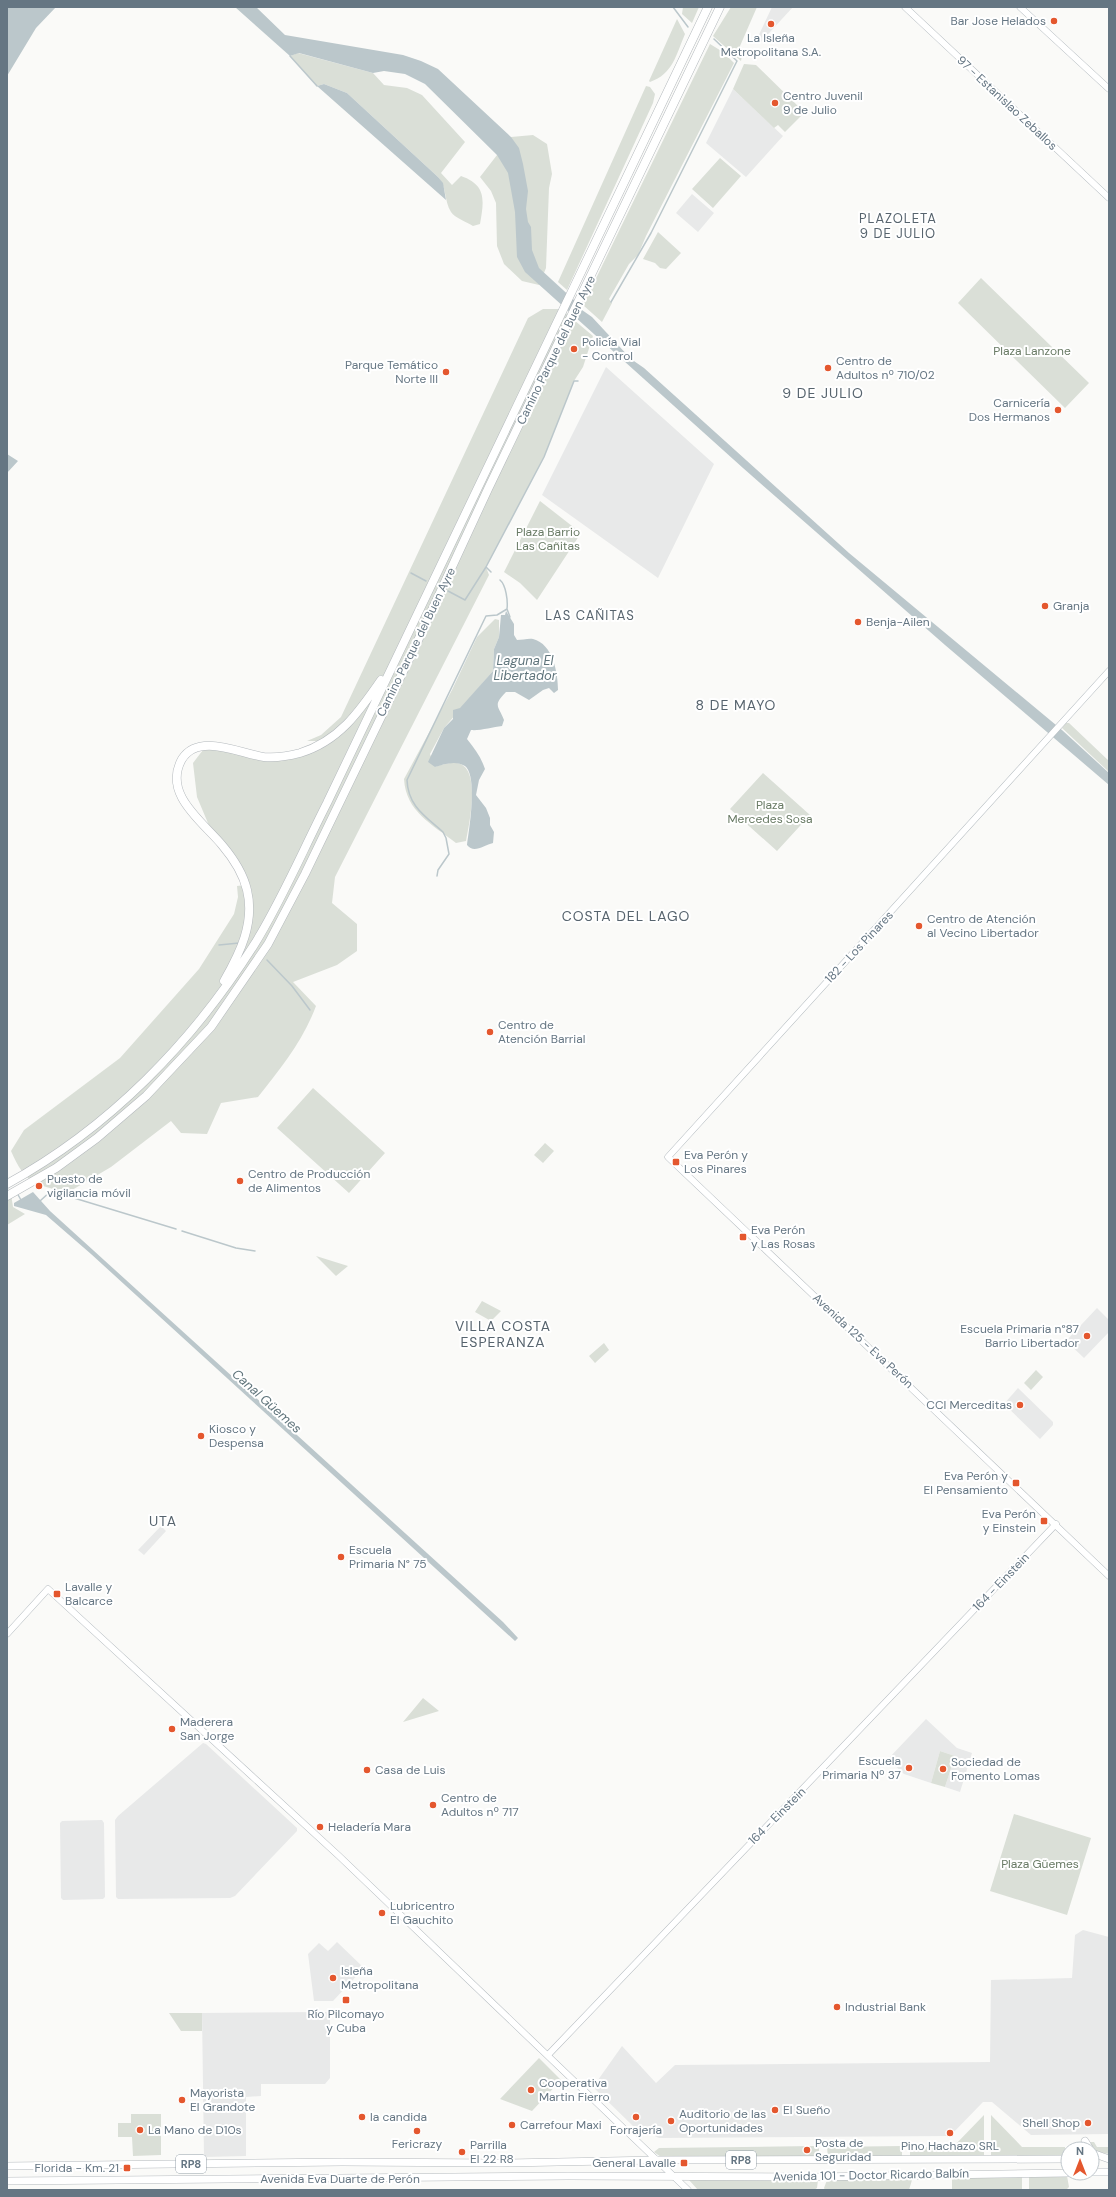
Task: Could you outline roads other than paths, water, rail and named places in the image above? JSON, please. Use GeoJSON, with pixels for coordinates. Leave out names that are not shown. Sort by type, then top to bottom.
{"type":"FeatureCollection","features":[{"type":"Feature","properties":{"kind":"highway","name":"Camino Parque del Buen Ayre"},"geometry":{"type":"LineString","coordinates":[[7,1184],[24,1175],[64,1148],[114,1109],[152,1073],[187,1036],[235,972],[268,920],[397,658],[707,7]]}},
{"type":"Feature","properties":{"kind":"highway","name":"Camino Parque del Buen Ayre"},"geometry":{"type":"LineString","coordinates":[[9,1195],[56,1168],[121,1118],[180,1061],[210,1027],[268,944],[305,874],[414,649],[720,7]]}},
{"type":"Feature","properties":{"kind":"highway"},"geometry":{"type":"LineString","coordinates":[[707,35],[726,7]]}},
{"type":"Feature","properties":{"kind":"highway"},"geometry":{"type":"LineString","coordinates":[[187,1036],[225,980],[241,949],[247,931],[249,910],[247,890],[237,866],[222,845],[188,808],[180,796],[177,781],[183,759],[190,752],[206,746],[215,746],[270,758],[295,754],[314,748],[335,736],[356,717],[397,658]]}},
{"type":"Feature","properties":{"kind":"main road","name":"Avenida 101 - Doctor Ricardo Balbín"},"geometry":{"type":"LineString","coordinates":[[657,2160],[1060,2159]]}},
{"type":"Feature","properties":{"kind":"main road","name":"Avenida Eva Duarte de Perón"},"geometry":{"type":"LineString","coordinates":[[7,2166],[303,2162],[492,2163],[657,2160]]}},
{"type":"Feature","properties":{"kind":"main road"},"geometry":{"type":"LineString","coordinates":[[267,2166],[292,2166],[303,2162]]}},
{"type":"Feature","properties":{"kind":"main road","name":"Avenida 101 - Doctor Ricardo Balbín"},"geometry":{"type":"LineString","coordinates":[[674,2176],[815,2177],[1060,2173]]}},
{"type":"Feature","properties":{"kind":"main road","name":"Avenida Eva Duarte de Perón"},"geometry":{"type":"LineString","coordinates":[[7,2182],[674,2176]]}},
{"type":"Feature","properties":{"kind":"street","name":"97 - Estanislao Zeballos"},"geometry":{"type":"LineString","coordinates":[[905,7],[1109,198]]}},
{"type":"Feature","properties":{"kind":"street"},"geometry":{"type":"LineString","coordinates":[[1020,7],[1109,89]]}},
{"type":"Feature","properties":{"kind":"street","name":"182 - Los Pinares"},"geometry":{"type":"LineString","coordinates":[[668,1157],[1109,671]]}},
{"type":"Feature","properties":{"kind":"street","name":"Avenida 125 - Eva Perón"},"geometry":{"type":"LineString","coordinates":[[668,1157],[1109,1576]]}},
{"type":"Feature","properties":{"kind":"street","name":"164 - Einstein"},"geometry":{"type":"LineString","coordinates":[[548,2055],[1056,1524]]}},
{"type":"Feature","properties":{"kind":"street"},"geometry":{"type":"LineString","coordinates":[[7,1634],[48,1588],[264,1785],[688,2190]]}},
{"type":"Feature","properties":{"kind":"water"},"geometry":{"type":"Polygon","coordinates":[[[7,7],[56,7],[36,28],[7,76],[7,7]]]}},
{"type":"Feature","properties":{"kind":"water"},"geometry":{"type":"Polygon","coordinates":[[[235,7],[256,7],[285,35],[403,55],[438,69],[511,137],[519,148],[528,191],[526,209],[528,222],[531,227],[532,250],[539,268],[574,300],[582,310],[592,317],[631,359],[644,368],[849,553],[1062,730],[1109,773],[1109,785],[945,645],[743,468],[525,272],[517,257],[515,212],[508,173],[497,155],[425,84],[405,74],[384,71],[373,73],[299,53],[290,56],[235,7]]]}},
{"type":"Feature","properties":{"kind":"water"},"geometry":{"type":"Polygon","coordinates":[[[324,84],[347,93],[438,177],[443,183],[446,200],[317,86],[324,84]]]}},
{"type":"Feature","properties":{"kind":"water"},"geometry":{"type":"Polygon","coordinates":[[[7,454],[18,461],[7,473],[7,454]]]}},
{"type":"Feature","properties":{"kind":"water","name":"Laguna El Libertador"},"geometry":{"type":"Polygon","coordinates":[[[506,611],[514,624],[514,635],[517,640],[533,639],[540,642],[550,653],[557,676],[558,690],[554,693],[549,688],[543,690],[529,700],[515,692],[506,692],[498,703],[504,720],[502,726],[471,730],[467,739],[478,753],[485,769],[479,780],[476,795],[486,808],[490,818],[490,825],[494,832],[493,843],[473,849],[467,845],[472,804],[471,780],[469,772],[465,766],[458,763],[450,763],[435,767],[428,762],[444,728],[453,719],[453,710],[460,708],[493,671],[494,649],[499,637],[501,615],[505,615],[506,611]]]}},
{"type":"Feature","properties":{"kind":"water","name":"Canal Güemes"},"geometry":{"type":"Polygon","coordinates":[[[33,1192],[50,1211],[503,1622],[518,1638],[515,1641],[91,1254],[46,1215],[14,1206],[14,1203],[33,1192]]]}},
{"type":"Feature","properties":{"kind":"waterway"},"geometry":{"type":"LineString","coordinates":[[673,7],[688,27]]}},
{"type":"Feature","properties":{"kind":"waterway"},"geometry":{"type":"LineString","coordinates":[[611,302],[651,233],[737,61],[714,39]]}},
{"type":"Feature","properties":{"kind":"waterway"},"geometry":{"type":"LineString","coordinates":[[290,56],[317,86]]}},
{"type":"Feature","properties":{"kind":"waterway"},"geometry":{"type":"LineString","coordinates":[[448,591],[465,600],[486,567],[544,457],[574,381],[578,381]]}},
{"type":"Feature","properties":{"kind":"waterway"},"geometry":{"type":"LineString","coordinates":[[486,567],[491,572]]}},
{"type":"Feature","properties":{"kind":"waterway"},"geometry":{"type":"LineString","coordinates":[[411,573],[426,581]]}},
{"type":"Feature","properties":{"kind":"waterway"},"geometry":{"type":"LineString","coordinates":[[437,876],[438,870],[449,854],[446,838],[443,832],[414,804],[408,789],[407,780],[486,616],[497,615],[507,609],[506,593],[500,580]]}},
{"type":"Feature","properties":{"kind":"waterway"},"geometry":{"type":"LineString","coordinates":[[507,609],[510,617]]}},
{"type":"Feature","properties":{"kind":"waterway"},"geometry":{"type":"LineString","coordinates":[[219,945],[239,943]]}},
{"type":"Feature","properties":{"kind":"waterway"},"geometry":{"type":"LineString","coordinates":[[267,960],[292,986],[310,1010]]}},
{"type":"Feature","properties":{"kind":"waterway"},"geometry":{"type":"LineString","coordinates":[[40,1201],[51,1191],[176,1229]]}},
{"type":"Feature","properties":{"kind":"waterway","name":"Canal Güemes"},"geometry":{"type":"LineString","coordinates":[[17,1193],[21,1200]]}},
{"type":"Feature","properties":{"kind":"waterway"},"geometry":{"type":"LineString","coordinates":[[182,1231],[236,1248],[255,1251]]}},
{"type":"Feature","properties":{"kind":"place","name":"Bar Jose Helados"},"geometry":{"type":"Point","coordinates":[1054,21]}},
{"type":"Feature","properties":{"kind":"place","name":"La Isleña Metropolitana S.A."},"geometry":{"type":"Point","coordinates":[771,24]}},
{"type":"Feature","properties":{"kind":"place","name":"Centro Juvenil 9 de Julio"},"geometry":{"type":"Point","coordinates":[775,103]}},
{"type":"Feature","properties":{"kind":"place","name":"Policía Vial - Control"},"geometry":{"type":"Point","coordinates":[574,349]}},
{"type":"Feature","properties":{"kind":"place","name":"Centro de Adultos nº 710/02"},"geometry":{"type":"Point","coordinates":[828,368]}},
{"type":"Feature","properties":{"kind":"place","name":"Parque Temático Norte III"},"geometry":{"type":"Point","coordinates":[446,372]}},
{"type":"Feature","properties":{"kind":"place","name":"Carnicería Dos Hermanos"},"geometry":{"type":"Point","coordinates":[1058,410]}},
{"type":"Feature","properties":{"kind":"place","name":"Granja"},"geometry":{"type":"Point","coordinates":[1045,606]}},
{"type":"Feature","properties":{"kind":"place","name":"Benja-Ailen"},"geometry":{"type":"Point","coordinates":[858,622]}},
{"type":"Feature","properties":{"kind":"place","name":"Centro de Atención al Vecino Libertador"},"geometry":{"type":"Point","coordinates":[919,926]}},
{"type":"Feature","properties":{"kind":"place","name":"Centro de Atención Barrial"},"geometry":{"type":"Point","coordinates":[490,1032]}},
{"type":"Feature","properties":{"kind":"place","name":"Eva Perón y Los Pinares"},"geometry":{"type":"Point","coordinates":[676,1162]}},
{"type":"Feature","properties":{"kind":"place","name":"Centro de Producción de Alimentos"},"geometry":{"type":"Point","coordinates":[240,1181]}},
{"type":"Feature","properties":{"kind":"place","name":"Puesto de vigilancia móvil"},"geometry":{"type":"Point","coordinates":[39,1186]}},
{"type":"Feature","properties":{"kind":"place","name":"Eva Perón y Las Rosas"},"geometry":{"type":"Point","coordinates":[743,1237]}},
{"type":"Feature","properties":{"kind":"place","name":"Escuela Primaria n°87 Barrio Libertador"},"geometry":{"type":"Point","coordinates":[1087,1336]}},
{"type":"Feature","properties":{"kind":"place","name":"CCI Merceditas"},"geometry":{"type":"Point","coordinates":[1020,1405]}},
{"type":"Feature","properties":{"kind":"place","name":"Kiosco y Despensa"},"geometry":{"type":"Point","coordinates":[201,1436]}},
{"type":"Feature","properties":{"kind":"place","name":"Eva Perón y El Pensamiento"},"geometry":{"type":"Point","coordinates":[1016,1483]}},
{"type":"Feature","properties":{"kind":"place","name":"Eva Perón y Einstein"},"geometry":{"type":"Point","coordinates":[1044,1521]}},
{"type":"Feature","properties":{"kind":"place","name":"Escuela Primaria N° 75"},"geometry":{"type":"Point","coordinates":[341,1557]}},
{"type":"Feature","properties":{"kind":"place","name":"Lavalle y Balcarce"},"geometry":{"type":"Point","coordinates":[57,1594]}},
{"type":"Feature","properties":{"kind":"place","name":"Maderera San Jorge"},"geometry":{"type":"Point","coordinates":[172,1729]}},
{"type":"Feature","properties":{"kind":"place","name":"Escuela Primaria Nº 37"},"geometry":{"type":"Point","coordinates":[909,1768]}},
{"type":"Feature","properties":{"kind":"place","name":"Sociedad de Fomento Lomas"},"geometry":{"type":"Point","coordinates":[943,1769]}},
{"type":"Feature","properties":{"kind":"place","name":"Casa de Luis"},"geometry":{"type":"Point","coordinates":[367,1770]}},
{"type":"Feature","properties":{"kind":"place","name":"Centro de Adultos nº 717"},"geometry":{"type":"Point","coordinates":[433,1805]}},
{"type":"Feature","properties":{"kind":"place","name":"Heladería Mara"},"geometry":{"type":"Point","coordinates":[320,1827]}},
{"type":"Feature","properties":{"kind":"place","name":"Lubricentro El Gauchito"},"geometry":{"type":"Point","coordinates":[382,1913]}},
{"type":"Feature","properties":{"kind":"place","name":"Isleña Metropolitana"},"geometry":{"type":"Point","coordinates":[333,1978]}},
{"type":"Feature","properties":{"kind":"place","name":"Río Pilcomayo y Cuba"},"geometry":{"type":"Point","coordinates":[346,2000]}},
{"type":"Feature","properties":{"kind":"place","name":"Industrial Bank"},"geometry":{"type":"Point","coordinates":[837,2007]}},
{"type":"Feature","properties":{"kind":"place","name":"Cooperativa Martin Fierro"},"geometry":{"type":"Point","coordinates":[531,2090]}},
{"type":"Feature","properties":{"kind":"place","name":"Mayorista El Grandote"},"geometry":{"type":"Point","coordinates":[182,2100]}},
{"type":"Feature","properties":{"kind":"place","name":"El Sueño"},"geometry":{"type":"Point","coordinates":[775,2110]}},
{"type":"Feature","properties":{"kind":"place","name":"la candida"},"geometry":{"type":"Point","coordinates":[362,2117]}},
{"type":"Feature","properties":{"kind":"place","name":"Forrajería"},"geometry":{"type":"Point","coordinates":[636,2117]}},
{"type":"Feature","properties":{"kind":"place","name":"Auditorio de las Oportunidades"},"geometry":{"type":"Point","coordinates":[671,2121]}},
{"type":"Feature","properties":{"kind":"place","name":"Shell Shop"},"geometry":{"type":"Point","coordinates":[1088,2123]}},
{"type":"Feature","properties":{"kind":"place","name":"Carrefour Maxi"},"geometry":{"type":"Point","coordinates":[512,2125]}},
{"type":"Feature","properties":{"kind":"place","name":"La Mano de D10s"},"geometry":{"type":"Point","coordinates":[140,2130]}},
{"type":"Feature","properties":{"kind":"place","name":"Fericrazy"},"geometry":{"type":"Point","coordinates":[417,2131]}},
{"type":"Feature","properties":{"kind":"place","name":"Pino Hachazo SRL"},"geometry":{"type":"Point","coordinates":[950,2133]}},
{"type":"Feature","properties":{"kind":"place","name":"Posta de Seguridad"},"geometry":{"type":"Point","coordinates":[807,2150]}},
{"type":"Feature","properties":{"kind":"place","name":"Parrilla El 22 R8"},"geometry":{"type":"Point","coordinates":[462,2152]}},
{"type":"Feature","properties":{"kind":"place","name":"General Lavalle"},"geometry":{"type":"Point","coordinates":[684,2163]}},
{"type":"Feature","properties":{"kind":"place","name":"Florida - Km. 21"},"geometry":{"type":"Point","coordinates":[127,2168]}},
{"type":"Feature","properties":{"kind":"district","name":"PLAZOLETA 9 DE JULIO"},"geometry":{"type":"Point","coordinates":[898,226]}},
{"type":"Feature","properties":{"kind":"district","name":"9 DE JULIO"},"geometry":{"type":"Point","coordinates":[823,393]}},
{"type":"Feature","properties":{"kind":"district","name":"LAS CAÑITAS"},"geometry":{"type":"Point","coordinates":[590,615]}},
{"type":"Feature","properties":{"kind":"district","name":"8 DE MAYO"},"geometry":{"type":"Point","coordinates":[736,705]}},
{"type":"Feature","properties":{"kind":"district","name":"COSTA DEL LAGO"},"geometry":{"type":"Point","coordinates":[626,916]}},
{"type":"Feature","properties":{"kind":"district","name":"VILLA COSTA ESPERANZA"},"geometry":{"type":"Point","coordinates":[503,1334]}},
{"type":"Feature","properties":{"kind":"district","name":"UTA"},"geometry":{"type":"Point","coordinates":[163,1521]}},
{"type":"Feature","properties":{"kind":"park label","name":"Plaza Lanzone"},"geometry":{"type":"Point","coordinates":[1032,351]}},
{"type":"Feature","properties":{"kind":"park label","name":"Plaza Barrio Las Cañitas"},"geometry":{"type":"Point","coordinates":[548,539]}},
{"type":"Feature","properties":{"kind":"park label","name":"Plaza Mercedes Sosa"},"geometry":{"type":"Point","coordinates":[770,812]}},
{"type":"Feature","properties":{"kind":"park label","name":"Plaza Güemes"},"geometry":{"type":"Point","coordinates":[1040,1864]}}]}
